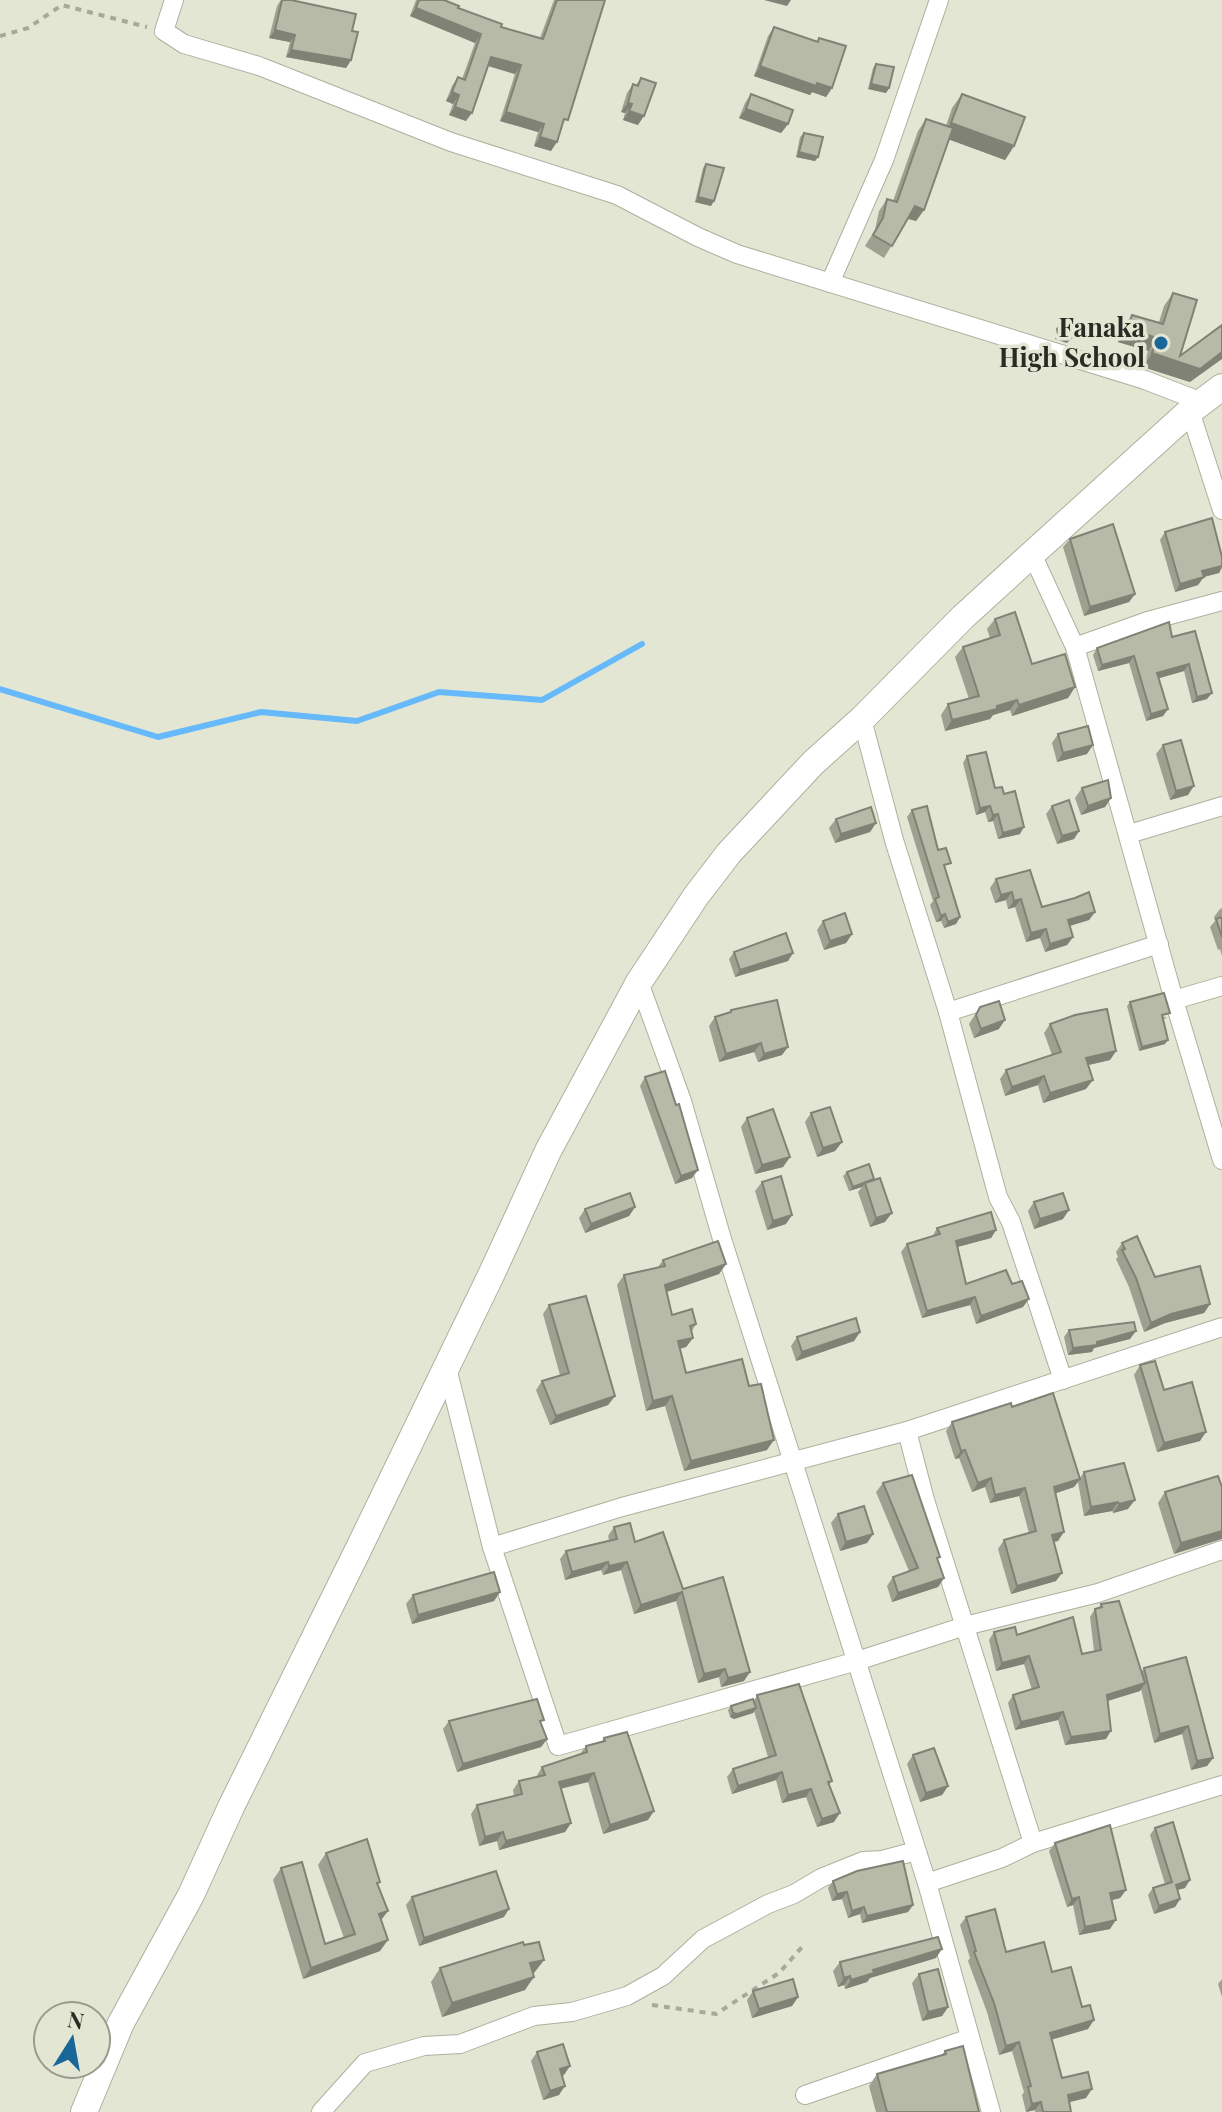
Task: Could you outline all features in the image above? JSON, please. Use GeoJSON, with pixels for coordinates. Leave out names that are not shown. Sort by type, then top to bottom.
{"type":"FeatureCollection","features":[{"type":"Feature","properties":{"kind":"main road"},"geometry":{"type":"LineString","coordinates":[[84,2112],[121,2023],[191,1895],[548,1151],[639,982],[729,853],[813,763],[862,719],[963,617],[1205,400]]}},
{"type":"Feature","properties":{"kind":"street"},"geometry":{"type":"LineString","coordinates":[[174,0],[164,31],[184,44],[245,61],[464,147],[617,195],[727,250],[1205,400],[1222,510]]}},
{"type":"Feature","properties":{"kind":"street"},"geometry":{"type":"LineString","coordinates":[[830,283],[884,160],[939,0]]}},
{"type":"Feature","properties":{"kind":"street"},"geometry":{"type":"LineString","coordinates":[[1032,554],[1075,647],[1222,1160]]}},
{"type":"Feature","properties":{"kind":"street"},"geometry":{"type":"LineString","coordinates":[[1075,647],[1148,621],[1222,601]]}},
{"type":"Feature","properties":{"kind":"street"},"geometry":{"type":"LineString","coordinates":[[862,719],[894,840],[948,1012],[998,1197],[1011,1222],[1063,1380]]}},
{"type":"Feature","properties":{"kind":"street"},"geometry":{"type":"LineString","coordinates":[[1129,834],[1222,806]]}},
{"type":"Feature","properties":{"kind":"street"},"geometry":{"type":"LineString","coordinates":[[948,1012],[1159,944]]}},
{"type":"Feature","properties":{"kind":"street"},"geometry":{"type":"LineString","coordinates":[[639,982],[682,1101],[722,1239],[927,1883],[991,2112]]}},
{"type":"Feature","properties":{"kind":"street"},"geometry":{"type":"LineString","coordinates":[[1174,1000],[1222,986]]}},
{"type":"Feature","properties":{"kind":"street"},"geometry":{"type":"LineString","coordinates":[[492,1547],[622,1507],[907,1431],[1222,1327]]}},
{"type":"Feature","properties":{"kind":"street"},"geometry":{"type":"LineString","coordinates":[[446,1364],[492,1547],[558,1746],[857,1661],[965,1626],[1098,1593],[1222,1550]]}},
{"type":"Feature","properties":{"kind":"street"},"geometry":{"type":"LineString","coordinates":[[907,1431],[925,1500],[1033,1843]]}},
{"type":"Feature","properties":{"kind":"street"},"geometry":{"type":"LineString","coordinates":[[927,1883],[1002,1858],[1033,1843],[1222,1785]]}},
{"type":"Feature","properties":{"kind":"street"},"geometry":{"type":"LineString","coordinates":[[321,2112],[365,2063],[424,2046],[460,2044],[534,2016],[572,2012],[627,1996],[663,1976],[703,1939],[768,1904],[863,1861],[882,1860],[916,1851]]}},
{"type":"Feature","properties":{"kind":"street"},"geometry":{"type":"LineString","coordinates":[[805,2095],[970,2038]]}},
{"type":"Feature","properties":{"kind":"path"},"geometry":{"type":"LineString","coordinates":[[0,36],[28,28],[62,5],[164,31]]}},
{"type":"Feature","properties":{"kind":"path"},"geometry":{"type":"LineString","coordinates":[[614,2000],[716,2014],[779,1973],[802,1947]]}},
{"type":"Feature","properties":{"kind":"building"},"geometry":{"type":"Polygon","coordinates":[[[282,0],[356,14],[352,31],[358,32],[351,60],[291,50],[295,35],[275,30],[282,0]]]}},
{"type":"Feature","properties":{"kind":"building"},"geometry":{"type":"Polygon","coordinates":[[[419,0],[444,0],[502,24],[501,27],[543,39],[557,0],[605,0],[568,120],[564,119],[557,142],[540,137],[544,124],[506,112],[521,65],[491,57],[472,113],[455,107],[459,95],[452,92],[458,77],[465,80],[481,34],[416,8],[419,0]]]}},
{"type":"Feature","properties":{"kind":"building"},"geometry":{"type":"Polygon","coordinates":[[[774,27],[818,42],[819,38],[846,46],[832,88],[817,83],[816,86],[760,66],[774,27]]]}},
{"type":"Feature","properties":{"kind":"building"},"geometry":{"type":"Polygon","coordinates":[[[876,64],[894,67],[889,88],[871,84],[876,64]]]}},
{"type":"Feature","properties":{"kind":"building"},"geometry":{"type":"Polygon","coordinates":[[[641,78],[656,83],[644,116],[629,111],[632,104],[628,103],[633,84],[638,86],[641,78]]]}},
{"type":"Feature","properties":{"kind":"building"},"geometry":{"type":"Polygon","coordinates":[[[751,94],[793,110],[788,124],[746,109],[751,94]]]}},
{"type":"Feature","properties":{"kind":"building"},"geometry":{"type":"Polygon","coordinates":[[[962,94],[1025,117],[1014,146],[951,123],[962,94]]]}},
{"type":"Feature","properties":{"kind":"building"},"geometry":{"type":"Polygon","coordinates":[[[926,119],[953,128],[924,210],[915,206],[892,246],[873,235],[883,218],[887,199],[897,202],[926,119]]]}},
{"type":"Feature","properties":{"kind":"building"},"geometry":{"type":"Polygon","coordinates":[[[804,133],[823,137],[818,157],[799,152],[804,133]]]}},
{"type":"Feature","properties":{"kind":"building"},"geometry":{"type":"Polygon","coordinates":[[[706,164],[724,168],[714,201],[698,197],[706,164]]]}},
{"type":"Feature","properties":{"kind":"building"},"geometry":{"type":"Polygon","coordinates":[[[1173,293],[1197,300],[1180,356],[1222,325],[1222,352],[1200,369],[1152,353],[1157,338],[1128,328],[1132,315],[1163,324],[1173,293]]]}},
{"type":"Feature","properties":{"kind":"building"},"geometry":{"type":"Polygon","coordinates":[[[1068,321],[1075,327],[1074,336],[1070,339],[1058,334],[1057,329],[1068,321]]]}},
{"type":"Feature","properties":{"kind":"building"},"geometry":{"type":"Polygon","coordinates":[[[1212,518],[1222,566],[1202,571],[1204,577],[1180,584],[1165,532],[1212,518]]]}},
{"type":"Feature","properties":{"kind":"building"},"geometry":{"type":"Polygon","coordinates":[[[1113,524],[1135,594],[1090,607],[1070,539],[1113,524]]]}},
{"type":"Feature","properties":{"kind":"building"},"geometry":{"type":"Polygon","coordinates":[[[1015,612],[1032,664],[1065,654],[1075,687],[1019,705],[1017,700],[997,706],[997,709],[952,720],[948,704],[979,696],[963,647],[1000,635],[995,619],[1015,612]]]}},
{"type":"Feature","properties":{"kind":"building"},"geometry":{"type":"Polygon","coordinates":[[[1169,622],[1172,637],[1195,631],[1212,693],[1197,697],[1189,664],[1157,673],[1168,709],[1151,714],[1134,656],[1102,665],[1097,648],[1169,622]]]}},
{"type":"Feature","properties":{"kind":"building"},"geometry":{"type":"Polygon","coordinates":[[[1088,726],[1093,745],[1063,753],[1058,734],[1088,726]]]}},
{"type":"Feature","properties":{"kind":"building"},"geometry":{"type":"Polygon","coordinates":[[[1181,740],[1194,786],[1176,791],[1163,745],[1181,740]]]}},
{"type":"Feature","properties":{"kind":"building"},"geometry":{"type":"Polygon","coordinates":[[[986,752],[995,788],[1002,787],[1004,794],[1015,791],[1024,827],[1003,833],[998,814],[993,815],[990,806],[980,808],[967,756],[986,752]]]}},
{"type":"Feature","properties":{"kind":"building"},"geometry":{"type":"Polygon","coordinates":[[[1108,780],[1111,798],[1088,806],[1082,788],[1108,780]]]}},
{"type":"Feature","properties":{"kind":"building"},"geometry":{"type":"Polygon","coordinates":[[[1069,800],[1079,831],[1062,836],[1052,806],[1069,800]]]}},
{"type":"Feature","properties":{"kind":"building"},"geometry":{"type":"Polygon","coordinates":[[[927,806],[938,850],[946,848],[951,863],[944,865],[960,917],[948,922],[945,914],[941,916],[935,899],[939,897],[912,810],[927,806]]]}},
{"type":"Feature","properties":{"kind":"building"},"geometry":{"type":"Polygon","coordinates":[[[871,807],[876,823],[841,834],[836,819],[871,807]]]}},
{"type":"Feature","properties":{"kind":"building"},"geometry":{"type":"Polygon","coordinates":[[[1030,870],[1042,907],[1089,892],[1095,912],[1068,920],[1073,937],[1050,944],[1046,929],[1031,933],[1021,899],[1014,901],[1012,892],[1001,895],[996,879],[1030,870]]]}},
{"type":"Feature","properties":{"kind":"building"},"geometry":{"type":"Polygon","coordinates":[[[845,913],[852,934],[830,941],[823,921],[845,913]]]}},
{"type":"Feature","properties":{"kind":"building"},"geometry":{"type":"Polygon","coordinates":[[[1222,917],[1222,937],[1216,919],[1222,917]]]}},
{"type":"Feature","properties":{"kind":"building"},"geometry":{"type":"Polygon","coordinates":[[[786,933],[793,953],[740,970],[734,952],[786,933]]]}},
{"type":"Feature","properties":{"kind":"building"},"geometry":{"type":"Polygon","coordinates":[[[1164,993],[1170,1013],[1162,1015],[1168,1040],[1142,1047],[1130,1002],[1164,993]]]}},
{"type":"Feature","properties":{"kind":"building"},"geometry":{"type":"Polygon","coordinates":[[[777,1000],[788,1047],[764,1054],[761,1043],[726,1054],[715,1017],[731,1010],[777,1000]]]}},
{"type":"Feature","properties":{"kind":"building"},"geometry":{"type":"Polygon","coordinates":[[[999,1001],[1005,1020],[981,1029],[976,1015],[980,1007],[999,1001]]]}},
{"type":"Feature","properties":{"kind":"building"},"geometry":{"type":"Polygon","coordinates":[[[1107,1009],[1116,1051],[1086,1058],[1093,1080],[1050,1093],[1044,1076],[1012,1087],[1006,1070],[1061,1052],[1050,1024],[1107,1009]]]}},
{"type":"Feature","properties":{"kind":"building"},"geometry":{"type":"Polygon","coordinates":[[[665,1071],[676,1105],[679,1104],[698,1170],[681,1176],[645,1077],[665,1071]]]}},
{"type":"Feature","properties":{"kind":"building"},"geometry":{"type":"Polygon","coordinates":[[[830,1107],[842,1142],[823,1148],[811,1113],[830,1107]]]}},
{"type":"Feature","properties":{"kind":"building"},"geometry":{"type":"Polygon","coordinates":[[[773,1109],[790,1157],[762,1165],[747,1118],[773,1109]]]}},
{"type":"Feature","properties":{"kind":"building"},"geometry":{"type":"Polygon","coordinates":[[[869,1164],[874,1179],[853,1187],[847,1172],[869,1164]]]}},
{"type":"Feature","properties":{"kind":"building"},"geometry":{"type":"Polygon","coordinates":[[[781,1176],[792,1215],[773,1221],[762,1182],[781,1176]]]}},
{"type":"Feature","properties":{"kind":"building"},"geometry":{"type":"Polygon","coordinates":[[[880,1178],[892,1213],[876,1218],[865,1183],[880,1178]]]}},
{"type":"Feature","properties":{"kind":"building"},"geometry":{"type":"Polygon","coordinates":[[[630,1193],[635,1207],[591,1224],[585,1209],[630,1193]]]}},
{"type":"Feature","properties":{"kind":"building"},"geometry":{"type":"Polygon","coordinates":[[[1063,1193],[1069,1210],[1040,1219],[1034,1202],[1063,1193]]]}},
{"type":"Feature","properties":{"kind":"building"},"geometry":{"type":"Polygon","coordinates":[[[991,1212],[996,1230],[956,1241],[966,1284],[1006,1270],[1012,1284],[1022,1281],[1029,1299],[981,1316],[975,1297],[927,1311],[907,1244],[940,1234],[937,1228],[991,1212]]]}},
{"type":"Feature","properties":{"kind":"building"},"geometry":{"type":"Polygon","coordinates":[[[1137,1236],[1155,1277],[1200,1266],[1210,1304],[1171,1314],[1151,1323],[1136,1278],[1122,1250],[1125,1249],[1122,1243],[1137,1236]]]}},
{"type":"Feature","properties":{"kind":"building"},"geometry":{"type":"Polygon","coordinates":[[[718,1241],[726,1264],[665,1285],[672,1315],[692,1309],[696,1324],[690,1326],[693,1338],[678,1341],[686,1373],[742,1359],[749,1386],[761,1384],[774,1440],[691,1461],[672,1396],[653,1401],[624,1275],[665,1266],[663,1260],[718,1241]]]}},
{"type":"Feature","properties":{"kind":"building"},"geometry":{"type":"Polygon","coordinates":[[[586,1296],[615,1396],[556,1416],[542,1381],[569,1373],[549,1305],[586,1296]]]}},
{"type":"Feature","properties":{"kind":"building"},"geometry":{"type":"Polygon","coordinates":[[[856,1318],[860,1332],[802,1352],[797,1337],[856,1318]]]}},
{"type":"Feature","properties":{"kind":"building"},"geometry":{"type":"Polygon","coordinates":[[[1134,1322],[1136,1331],[1097,1342],[1097,1345],[1073,1348],[1069,1330],[1134,1322]]]}},
{"type":"Feature","properties":{"kind":"building"},"geometry":{"type":"Polygon","coordinates":[[[1155,1361],[1164,1390],[1192,1382],[1206,1432],[1164,1443],[1140,1365],[1155,1361]]]}},
{"type":"Feature","properties":{"kind":"building"},"geometry":{"type":"Polygon","coordinates":[[[1053,1393],[1080,1479],[1054,1487],[1064,1532],[1052,1535],[1062,1573],[1017,1586],[1004,1540],[1036,1531],[1025,1488],[995,1495],[991,1478],[978,1483],[965,1450],[961,1451],[952,1422],[1053,1393]]]}},
{"type":"Feature","properties":{"kind":"building"},"geometry":{"type":"Polygon","coordinates":[[[1124,1463],[1135,1500],[1091,1507],[1084,1472],[1124,1463]]]}},
{"type":"Feature","properties":{"kind":"building"},"geometry":{"type":"Polygon","coordinates":[[[912,1475],[940,1557],[937,1558],[944,1578],[898,1593],[893,1577],[918,1568],[883,1483],[912,1475]]]}},
{"type":"Feature","properties":{"kind":"building"},"geometry":{"type":"Polygon","coordinates":[[[1218,1476],[1222,1487],[1222,1531],[1181,1543],[1165,1492],[1218,1476]]]}},
{"type":"Feature","properties":{"kind":"building"},"geometry":{"type":"Polygon","coordinates":[[[864,1506],[873,1534],[846,1542],[838,1514],[864,1506]]]}},
{"type":"Feature","properties":{"kind":"building"},"geometry":{"type":"Polygon","coordinates":[[[630,1523],[635,1542],[663,1532],[683,1589],[723,1577],[750,1672],[728,1678],[725,1669],[704,1674],[682,1592],[641,1605],[627,1562],[609,1566],[608,1562],[572,1572],[566,1551],[617,1539],[614,1527],[630,1523]]]}},
{"type":"Feature","properties":{"kind":"building"},"geometry":{"type":"Polygon","coordinates":[[[494,1572],[500,1592],[418,1615],[413,1595],[494,1572]]]}},
{"type":"Feature","properties":{"kind":"building"},"geometry":{"type":"Polygon","coordinates":[[[1119,1601],[1145,1683],[1107,1695],[1111,1731],[1071,1737],[1063,1712],[1021,1722],[1013,1695],[1039,1687],[1029,1656],[1002,1663],[994,1632],[1015,1627],[1017,1635],[1073,1617],[1082,1654],[1101,1650],[1095,1609],[1102,1607],[1101,1604],[1119,1601]]]}},
{"type":"Feature","properties":{"kind":"building"},"geometry":{"type":"Polygon","coordinates":[[[1186,1657],[1213,1758],[1197,1761],[1188,1726],[1160,1734],[1144,1668],[1186,1657]]]}},
{"type":"Feature","properties":{"kind":"building"},"geometry":{"type":"Polygon","coordinates":[[[799,1684],[840,1813],[822,1819],[811,1789],[788,1795],[782,1772],[738,1786],[733,1769],[776,1755],[757,1695],[799,1684]]]}},
{"type":"Feature","properties":{"kind":"building"},"geometry":{"type":"Polygon","coordinates":[[[537,1699],[544,1720],[540,1721],[547,1739],[463,1764],[449,1721],[537,1699]]]}},
{"type":"Feature","properties":{"kind":"building"},"geometry":{"type":"Polygon","coordinates":[[[753,1699],[756,1708],[733,1713],[731,1706],[753,1699]]]}},
{"type":"Feature","properties":{"kind":"building"},"geometry":{"type":"Polygon","coordinates":[[[627,1732],[654,1811],[610,1825],[594,1773],[559,1782],[571,1823],[506,1841],[503,1832],[485,1837],[477,1805],[522,1794],[519,1781],[545,1775],[542,1767],[587,1752],[586,1746],[627,1732]]]}},
{"type":"Feature","properties":{"kind":"building"},"geometry":{"type":"Polygon","coordinates":[[[934,1748],[948,1786],[926,1793],[913,1755],[934,1748]]]}},
{"type":"Feature","properties":{"kind":"building"},"geometry":{"type":"Polygon","coordinates":[[[1173,1822],[1190,1880],[1176,1885],[1180,1899],[1159,1906],[1153,1888],[1172,1882],[1155,1828],[1173,1822]]]}},
{"type":"Feature","properties":{"kind":"building"},"geometry":{"type":"Polygon","coordinates":[[[1110,1825],[1126,1890],[1110,1893],[1116,1920],[1085,1927],[1079,1897],[1072,1899],[1055,1843],[1110,1825]]]}},
{"type":"Feature","properties":{"kind":"building"},"geometry":{"type":"Polygon","coordinates":[[[367,1839],[380,1882],[377,1883],[388,1911],[379,1914],[388,1940],[311,1968],[281,1868],[302,1862],[325,1944],[355,1934],[326,1853],[367,1839]]]}},
{"type":"Feature","properties":{"kind":"building"},"geometry":{"type":"Polygon","coordinates":[[[903,1861],[913,1905],[867,1916],[864,1907],[852,1911],[847,1892],[837,1894],[833,1881],[857,1871],[903,1861]]]}},
{"type":"Feature","properties":{"kind":"building"},"geometry":{"type":"Polygon","coordinates":[[[496,1871],[509,1909],[424,1938],[412,1897],[496,1871]]]}},
{"type":"Feature","properties":{"kind":"building"},"geometry":{"type":"Polygon","coordinates":[[[995,1909],[1006,1952],[1044,1942],[1052,1972],[1071,1967],[1082,2007],[1090,2005],[1094,2020],[1050,2033],[1062,2078],[1088,2072],[1092,2089],[1068,2095],[1071,2112],[1043,2112],[1041,2102],[1032,2104],[1028,2087],[1031,2086],[1019,2042],[1006,2046],[994,2003],[974,1952],[966,1917],[995,1909]]]}},
{"type":"Feature","properties":{"kind":"building"},"geometry":{"type":"Polygon","coordinates":[[[938,1937],[942,1949],[851,1980],[850,1976],[844,1978],[840,1962],[938,1937]]]}},
{"type":"Feature","properties":{"kind":"building"},"geometry":{"type":"Polygon","coordinates":[[[523,1942],[524,1945],[539,1942],[544,1960],[530,1963],[534,1977],[452,2003],[440,1968],[523,1942]]]}},
{"type":"Feature","properties":{"kind":"building"},"geometry":{"type":"Polygon","coordinates":[[[938,1969],[948,2007],[928,2012],[919,1974],[938,1969]]]}},
{"type":"Feature","properties":{"kind":"building"},"geometry":{"type":"Polygon","coordinates":[[[793,1979],[798,1997],[759,2009],[753,1991],[793,1979]]]}},
{"type":"Feature","properties":{"kind":"building"},"geometry":{"type":"Polygon","coordinates":[[[563,2044],[570,2066],[560,2069],[565,2086],[550,2091],[537,2052],[563,2044]]]}},
{"type":"Feature","properties":{"kind":"building"},"geometry":{"type":"Polygon","coordinates":[[[963,2046],[979,2112],[887,2112],[877,2074],[963,2046]]]}},
{"type":"Feature","properties":{"kind":"waterway"},"geometry":{"type":"LineString","coordinates":[[0,689],[158,737],[261,712],[357,721],[439,692],[542,700],[642,644]]}},
{"type":"Feature","properties":{"kind":"place","name":"Fanaka High School"},"geometry":{"type":"Point","coordinates":[1161,343]}}]}
